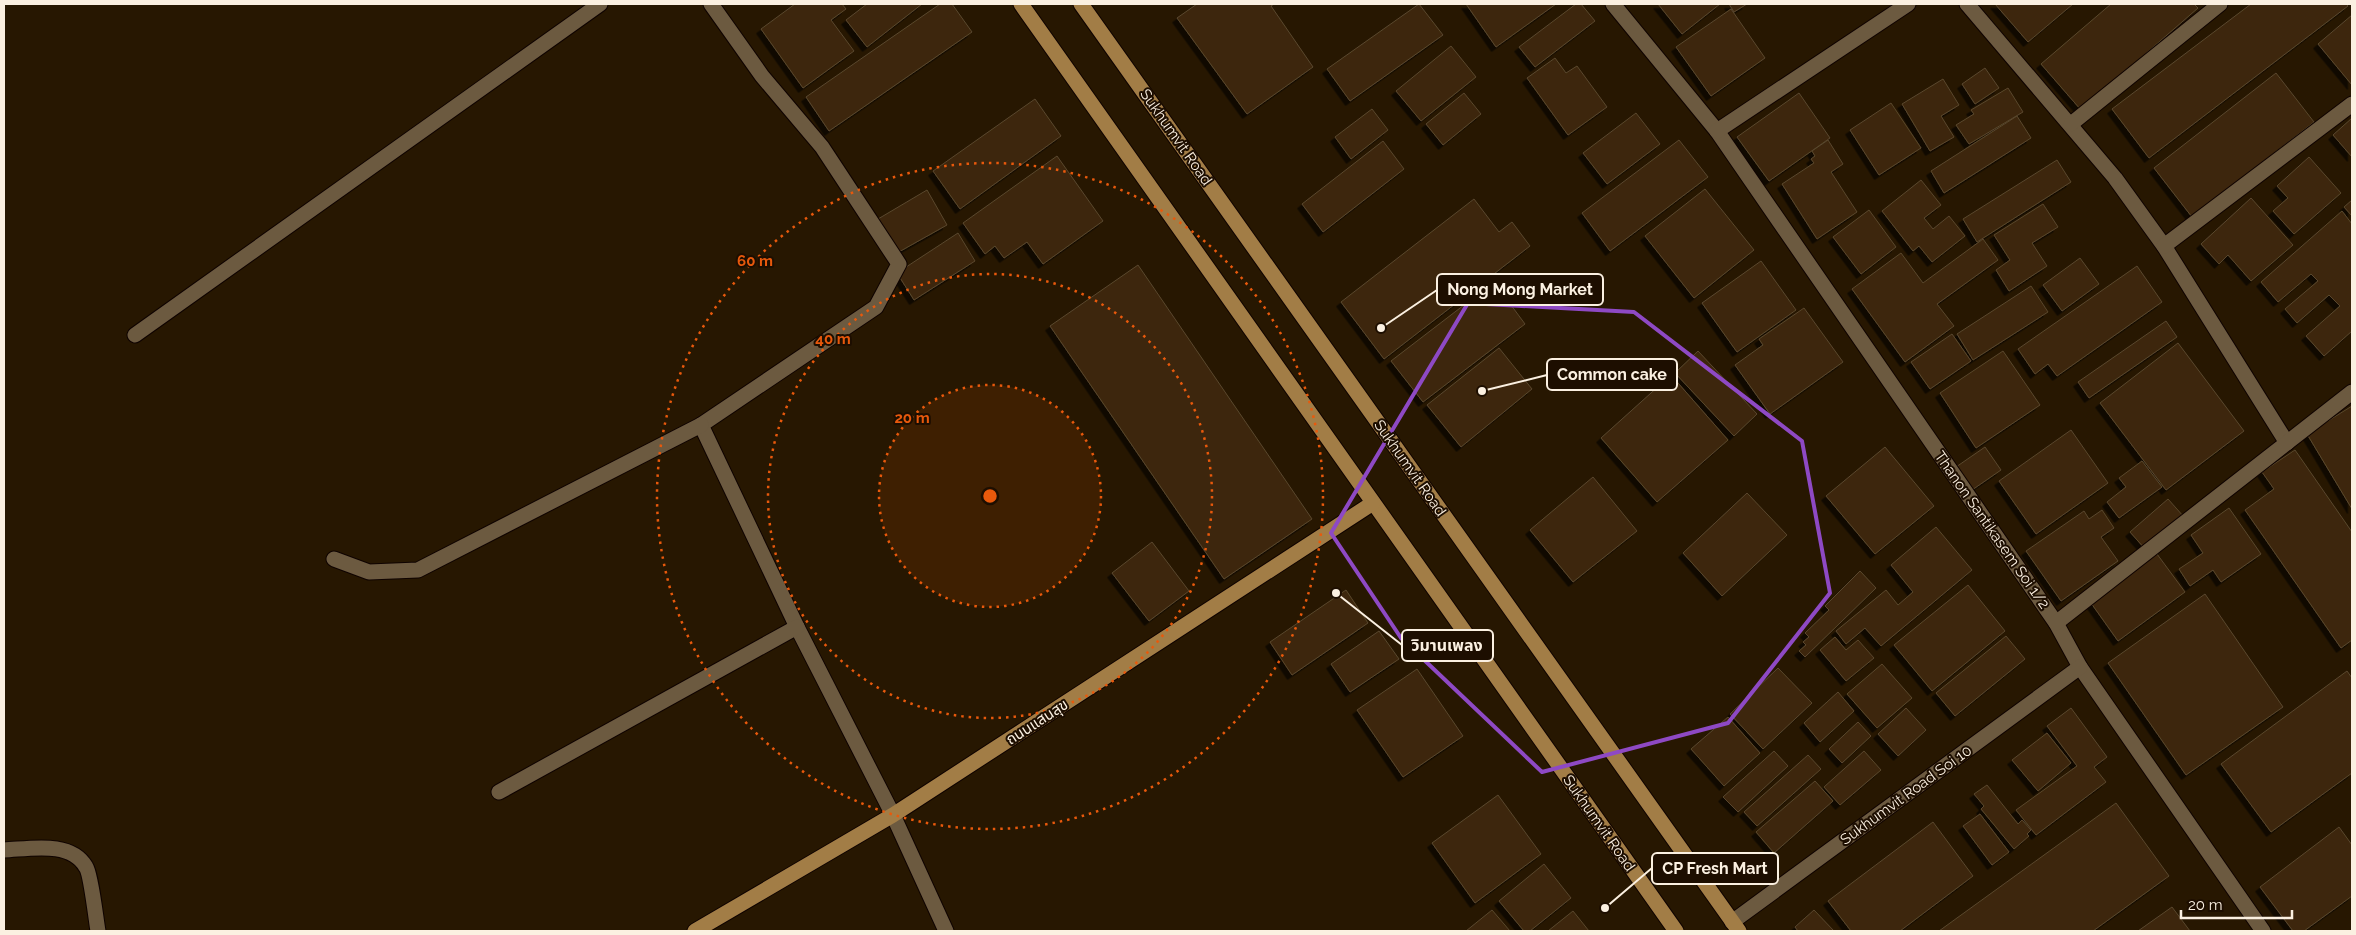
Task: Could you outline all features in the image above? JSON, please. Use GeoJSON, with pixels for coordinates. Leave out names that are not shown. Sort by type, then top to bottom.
{"type":"FeatureCollection","features":[{"type":"Feature","properties":{"kind":"main road","name":"Sukhumvit Road"},"geometry":{"type":"LineString","coordinates":[[1021,4],[1676,931]]}},
{"type":"Feature","properties":{"kind":"main road","name":"Sukhumvit Road"},"geometry":{"type":"LineString","coordinates":[[1081,4],[1736,926]]}},
{"type":"Feature","properties":{"kind":"main road","name":"ถนนแสนสุข"},"geometry":{"type":"LineString","coordinates":[[695,931],[893,815],[1374,504]]}},
{"type":"Feature","properties":{"kind":"street"},"geometry":{"type":"LineString","coordinates":[[135,336],[600,4]]}},
{"type":"Feature","properties":{"kind":"street"},"geometry":{"type":"LineString","coordinates":[[334,559],[369,572],[418,570],[702,425],[876,307],[899,264],[822,147],[762,76],[711,4]]}},
{"type":"Feature","properties":{"kind":"street","name":"Thanon Santikasem Soi 1/2"},"geometry":{"type":"LineString","coordinates":[[1613,4],[1717,131],[2056,623],[2080,667],[2263,931]]}},
{"type":"Feature","properties":{"kind":"street"},"geometry":{"type":"LineString","coordinates":[[1717,131],[1908,4]]}},
{"type":"Feature","properties":{"kind":"street"},"geometry":{"type":"LineString","coordinates":[[1967,4],[2115,178],[2164,246],[2287,443]]}},
{"type":"Feature","properties":{"kind":"street"},"geometry":{"type":"LineString","coordinates":[[2071,124],[2220,4]]}},
{"type":"Feature","properties":{"kind":"street"},"geometry":{"type":"LineString","coordinates":[[2164,246],[2352,104]]}},
{"type":"Feature","properties":{"kind":"street"},"geometry":{"type":"LineString","coordinates":[[2056,623],[2352,392]]}},
{"type":"Feature","properties":{"kind":"street"},"geometry":{"type":"LineString","coordinates":[[702,425],[798,627],[893,815],[946,931]]}},
{"type":"Feature","properties":{"kind":"street"},"geometry":{"type":"LineString","coordinates":[[499,792],[798,627]]}},
{"type":"Feature","properties":{"kind":"street","name":"Sukhumvit Road Soi 10"},"geometry":{"type":"LineString","coordinates":[[1736,926],[2080,667]]}},
{"type":"Feature","properties":{"kind":"street"},"geometry":{"type":"LineString","coordinates":[[4,850],[55,848],[72,853],[87,867],[98,931]]}},
{"type":"Feature","properties":{"kind":"highlighted area"},"geometry":{"type":"Polygon","coordinates":[[[1468,303],[1634,312],[1802,441],[1830,593],[1728,723],[1542,772],[1401,638],[1331,533],[1468,303]]]}},
{"type":"Feature","properties":{"kind":"building"},"geometry":{"type":"Polygon","coordinates":[[[795,4],[842,4],[846,9],[831,20],[854,51],[803,88],[761,29],[795,4]]]}},
{"type":"Feature","properties":{"kind":"building"},"geometry":{"type":"Polygon","coordinates":[[[867,4],[922,4],[867,47],[846,20],[867,4]]]}},
{"type":"Feature","properties":{"kind":"building"},"geometry":{"type":"Polygon","coordinates":[[[940,4],[952,4],[972,32],[829,131],[806,97],[940,4]]]}},
{"type":"Feature","properties":{"kind":"building"},"geometry":{"type":"Polygon","coordinates":[[[1197,4],[1274,4],[1271,6],[1313,67],[1247,114],[1177,18],[1197,4]]]}},
{"type":"Feature","properties":{"kind":"building"},"geometry":{"type":"Polygon","coordinates":[[[1419,4],[1443,35],[1350,101],[1327,69],[1419,4]]]}},
{"type":"Feature","properties":{"kind":"building"},"geometry":{"type":"Polygon","coordinates":[[[1466,4],[1556,4],[1496,47],[1466,4]]]}},
{"type":"Feature","properties":{"kind":"building"},"geometry":{"type":"Polygon","coordinates":[[[1576,4],[1581,4],[1595,21],[1535,67],[1519,47],[1576,4]]]}},
{"type":"Feature","properties":{"kind":"building"},"geometry":{"type":"Polygon","coordinates":[[[1658,4],[1720,4],[1682,34],[1658,4]]]}},
{"type":"Feature","properties":{"kind":"building"},"geometry":{"type":"Polygon","coordinates":[[[1729,4],[1747,4],[1734,12],[1729,4]]]}},
{"type":"Feature","properties":{"kind":"building"},"geometry":{"type":"Polygon","coordinates":[[[1995,4],[2073,4],[2028,42],[1995,4]]]}},
{"type":"Feature","properties":{"kind":"building"},"geometry":{"type":"Polygon","coordinates":[[[2111,4],[2194,4],[2198,8],[2081,110],[2041,64],[2111,4]]]}},
{"type":"Feature","properties":{"kind":"building"},"geometry":{"type":"Polygon","coordinates":[[[2251,4],[2346,4],[2348,6],[2149,158],[2112,109],[2251,4]]]}},
{"type":"Feature","properties":{"kind":"building"},"geometry":{"type":"Polygon","coordinates":[[[1731,9],[1765,58],[1711,96],[1676,47],[1731,9]]]}},
{"type":"Feature","properties":{"kind":"building"},"geometry":{"type":"Polygon","coordinates":[[[2352,15],[2352,85],[2318,44],[2352,15]]]}},
{"type":"Feature","properties":{"kind":"building"},"geometry":{"type":"Polygon","coordinates":[[[1451,46],[1476,77],[1421,121],[1396,91],[1451,46]]]}},
{"type":"Feature","properties":{"kind":"building"},"geometry":{"type":"Polygon","coordinates":[[[1555,58],[1566,73],[1577,66],[1607,107],[1568,135],[1527,78],[1555,58]]]}},
{"type":"Feature","properties":{"kind":"building"},"geometry":{"type":"Polygon","coordinates":[[[1985,68],[1999,88],[1975,104],[1962,84],[1985,68]]]}},
{"type":"Feature","properties":{"kind":"building"},"geometry":{"type":"Polygon","coordinates":[[[2276,73],[2314,122],[2192,217],[2154,168],[2276,73]]]}},
{"type":"Feature","properties":{"kind":"building"},"geometry":{"type":"Polygon","coordinates":[[[1943,79],[1959,105],[1941,116],[1954,137],[1930,151],[1902,104],[1943,79]]]}},
{"type":"Feature","properties":{"kind":"building"},"geometry":{"type":"Polygon","coordinates":[[[2008,88],[2023,112],[1969,144],[1956,125],[1974,114],[1971,110],[2008,88]]]}},
{"type":"Feature","properties":{"kind":"building"},"geometry":{"type":"Polygon","coordinates":[[[1464,93],[1481,114],[1443,145],[1426,124],[1464,93]]]}},
{"type":"Feature","properties":{"kind":"building"},"geometry":{"type":"Polygon","coordinates":[[[1799,93],[1830,138],[1769,181],[1737,137],[1799,93]]]}},
{"type":"Feature","properties":{"kind":"building"},"geometry":{"type":"Polygon","coordinates":[[[1035,99],[1061,136],[960,209],[933,171],[1035,99]]]}},
{"type":"Feature","properties":{"kind":"building"},"geometry":{"type":"Polygon","coordinates":[[[1891,103],[1921,148],[1879,175],[1850,130],[1891,103]]]}},
{"type":"Feature","properties":{"kind":"building"},"geometry":{"type":"Polygon","coordinates":[[[1372,109],[1388,130],[1351,159],[1335,137],[1372,109]]]}},
{"type":"Feature","properties":{"kind":"building"},"geometry":{"type":"Polygon","coordinates":[[[1636,113],[1660,144],[1607,184],[1583,153],[1636,113]]]}},
{"type":"Feature","properties":{"kind":"building"},"geometry":{"type":"Polygon","coordinates":[[[2017,116],[2031,138],[1944,193],[1931,171],[2017,116]]]}},
{"type":"Feature","properties":{"kind":"building"},"geometry":{"type":"Polygon","coordinates":[[[2352,118],[2352,157],[2333,135],[2352,118]]]}},
{"type":"Feature","properties":{"kind":"building"},"geometry":{"type":"Polygon","coordinates":[[[1679,140],[1708,177],[1610,251],[1582,213],[1679,140]]]}},
{"type":"Feature","properties":{"kind":"building"},"geometry":{"type":"Polygon","coordinates":[[[1828,140],[1843,164],[1831,172],[1857,212],[1817,239],[1782,184],[1814,163],[1811,159],[1815,156],[1812,151],[1828,140]]]}},
{"type":"Feature","properties":{"kind":"building"},"geometry":{"type":"Polygon","coordinates":[[[1383,141],[1404,169],[1323,232],[1302,204],[1383,141]]]}},
{"type":"Feature","properties":{"kind":"building"},"geometry":{"type":"Polygon","coordinates":[[[1057,156],[1103,221],[1043,264],[1027,242],[1004,258],[995,246],[985,254],[963,223],[1057,156]]]}},
{"type":"Feature","properties":{"kind":"building"},"geometry":{"type":"Polygon","coordinates":[[[2309,157],[2341,193],[2294,234],[2273,211],[2288,198],[2277,186],[2309,157]]]}},
{"type":"Feature","properties":{"kind":"building"},"geometry":{"type":"Polygon","coordinates":[[[2057,160],[2071,182],[1977,242],[1963,219],[2057,160]]]}},
{"type":"Feature","properties":{"kind":"building"},"geometry":{"type":"Polygon","coordinates":[[[1921,180],[1941,205],[1924,218],[1933,229],[1949,216],[1965,236],[1932,262],[1919,246],[1913,251],[1882,211],[1921,180]]]}},
{"type":"Feature","properties":{"kind":"building"},"geometry":{"type":"Polygon","coordinates":[[[1705,189],[1754,250],[1694,298],[1645,236],[1705,189]]]}},
{"type":"Feature","properties":{"kind":"building"},"geometry":{"type":"Polygon","coordinates":[[[927,190],[947,225],[897,253],[878,219],[927,190]]]}},
{"type":"Feature","properties":{"kind":"building"},"geometry":{"type":"Polygon","coordinates":[[[2251,198],[2293,245],[2251,281],[2228,255],[2219,264],[2201,244],[2251,198]]]}},
{"type":"Feature","properties":{"kind":"building"},"geometry":{"type":"Polygon","coordinates":[[[1474,199],[1499,232],[1512,222],[1530,246],[1384,359],[1341,302],[1474,199]]]}},
{"type":"Feature","properties":{"kind":"building"},"geometry":{"type":"Polygon","coordinates":[[[2352,200],[2352,216],[2344,207],[2352,200]]]}},
{"type":"Feature","properties":{"kind":"building"},"geometry":{"type":"Polygon","coordinates":[[[2043,204],[2058,227],[2032,243],[2047,266],[2009,291],[1996,270],[2010,260],[1994,235],[2043,204]]]}},
{"type":"Feature","properties":{"kind":"building"},"geometry":{"type":"Polygon","coordinates":[[[1869,210],[1896,247],[1861,274],[1833,237],[1869,210]]]}},
{"type":"Feature","properties":{"kind":"building"},"geometry":{"type":"Polygon","coordinates":[[[2342,211],[2352,224],[2352,331],[2324,356],[2306,336],[2340,306],[2329,295],[2297,323],[2285,309],[2318,281],[2311,274],[2278,302],[2261,282],[2342,211]]]}},
{"type":"Feature","properties":{"kind":"building"},"geometry":{"type":"Polygon","coordinates":[[[958,233],[975,261],[914,300],[897,273],[958,233]]]}},
{"type":"Feature","properties":{"kind":"building"},"geometry":{"type":"Polygon","coordinates":[[[1983,239],[1998,260],[1937,304],[1954,326],[1905,362],[1852,289],[1901,253],[1923,283],[1983,239]]]}},
{"type":"Feature","properties":{"kind":"building"},"geometry":{"type":"Polygon","coordinates":[[[2080,258],[2099,284],[2062,311],[2043,285],[2080,258]]]}},
{"type":"Feature","properties":{"kind":"building"},"geometry":{"type":"Polygon","coordinates":[[[1761,261],[1796,310],[1737,352],[1702,303],[1761,261]]]}},
{"type":"Feature","properties":{"kind":"building"},"geometry":{"type":"Polygon","coordinates":[[[1138,265],[1312,519],[1224,579],[1050,326],[1138,265]]]}},
{"type":"Feature","properties":{"kind":"building"},"geometry":{"type":"Polygon","coordinates":[[[2137,266],[2162,302],[2057,376],[2048,364],[2035,374],[2018,349],[2137,266]]]}},
{"type":"Feature","properties":{"kind":"building"},"geometry":{"type":"Polygon","coordinates":[[[1494,282],[1525,324],[1423,402],[1391,361],[1494,282]]]}},
{"type":"Feature","properties":{"kind":"building"},"geometry":{"type":"Polygon","coordinates":[[[2031,286],[2048,312],[1973,360],[1957,334],[2031,286]]]}},
{"type":"Feature","properties":{"kind":"building"},"geometry":{"type":"Polygon","coordinates":[[[1804,308],[1843,362],[1770,414],[1735,365],[1763,345],[1759,339],[1804,308]]]}},
{"type":"Feature","properties":{"kind":"building"},"geometry":{"type":"Polygon","coordinates":[[[2166,321],[2177,337],[2089,398],[2078,382],[2166,321]]]}},
{"type":"Feature","properties":{"kind":"building"},"geometry":{"type":"Polygon","coordinates":[[[1952,334],[1971,361],[1930,389],[1911,362],[1952,334]]]}},
{"type":"Feature","properties":{"kind":"building"},"geometry":{"type":"Polygon","coordinates":[[[2178,343],[2244,431],[2166,490],[2100,403],[2178,343]]]}},
{"type":"Feature","properties":{"kind":"building"},"geometry":{"type":"Polygon","coordinates":[[[1499,348],[1532,389],[1461,447],[1427,405],[1499,348]]]}},
{"type":"Feature","properties":{"kind":"building"},"geometry":{"type":"Polygon","coordinates":[[[1698,351],[1757,414],[1734,436],[1675,373],[1698,351]]]}},
{"type":"Feature","properties":{"kind":"building"},"geometry":{"type":"Polygon","coordinates":[[[2003,351],[2040,405],[1976,448],[1940,393],[2003,351]]]}},
{"type":"Feature","properties":{"kind":"building"},"geometry":{"type":"Polygon","coordinates":[[[1671,375],[1728,440],[1657,502],[1601,438],[1671,375]]]}},
{"type":"Feature","properties":{"kind":"building"},"geometry":{"type":"Polygon","coordinates":[[[2352,406],[2352,509],[2307,434],[2352,406]]]}},
{"type":"Feature","properties":{"kind":"building"},"geometry":{"type":"Polygon","coordinates":[[[2071,430],[2108,483],[2036,534],[1999,481],[2071,430]]]}},
{"type":"Feature","properties":{"kind":"building"},"geometry":{"type":"Polygon","coordinates":[[[1885,447],[1934,506],[1875,554],[1826,496],[1885,447]]]}},
{"type":"Feature","properties":{"kind":"building"},"geometry":{"type":"Polygon","coordinates":[[[1985,447],[2001,470],[1972,490],[1956,467],[1985,447]]]}},
{"type":"Feature","properties":{"kind":"building"},"geometry":{"type":"Polygon","coordinates":[[[2295,450],[2352,532],[2352,640],[2341,648],[2245,510],[2274,489],[2262,472],[2295,450]]]}},
{"type":"Feature","properties":{"kind":"building"},"geometry":{"type":"Polygon","coordinates":[[[2142,461],[2162,487],[2119,518],[2107,502],[2126,487],[2119,478],[2142,461]]]}},
{"type":"Feature","properties":{"kind":"building"},"geometry":{"type":"Polygon","coordinates":[[[1593,477],[1637,531],[1573,582],[1530,530],[1593,477]]]}},
{"type":"Feature","properties":{"kind":"building"},"geometry":{"type":"Polygon","coordinates":[[[1747,493],[1787,535],[1722,596],[1683,553],[1747,493]]]}},
{"type":"Feature","properties":{"kind":"building"},"geometry":{"type":"Polygon","coordinates":[[[2168,499],[2184,517],[2146,550],[2130,532],[2168,499]]]}},
{"type":"Feature","properties":{"kind":"building"},"geometry":{"type":"Polygon","coordinates":[[[2229,508],[2261,554],[2221,582],[2213,570],[2190,586],[2179,569],[2203,553],[2191,535],[2229,508]]]}},
{"type":"Feature","properties":{"kind":"building"},"geometry":{"type":"Polygon","coordinates":[[[2102,510],[2114,528],[2101,537],[2118,561],[2061,601],[2026,551],[2084,511],[2089,519],[2102,510]]]}},
{"type":"Feature","properties":{"kind":"building"},"geometry":{"type":"Polygon","coordinates":[[[1936,527],[1972,570],[1881,646],[1865,628],[1846,644],[1836,631],[1886,590],[1898,605],[1913,592],[1891,565],[1936,527]]]}},
{"type":"Feature","properties":{"kind":"building"},"geometry":{"type":"Polygon","coordinates":[[[1152,542],[1189,591],[1149,621],[1112,573],[1152,542]]]}},
{"type":"Feature","properties":{"kind":"building"},"geometry":{"type":"Polygon","coordinates":[[[2157,554],[2185,592],[2118,641],[2091,603],[2157,554]]]}},
{"type":"Feature","properties":{"kind":"building"},"geometry":{"type":"Polygon","coordinates":[[[1860,571],[1876,588],[1805,657],[1799,651],[1806,645],[1803,642],[1809,637],[1805,633],[1829,610],[1825,606],[1860,571]]]}},
{"type":"Feature","properties":{"kind":"building"},"geometry":{"type":"Polygon","coordinates":[[[1968,585],[2005,631],[1932,691],[1894,645],[1968,585]]]}},
{"type":"Feature","properties":{"kind":"building"},"geometry":{"type":"Polygon","coordinates":[[[1346,590],[1368,623],[1292,675],[1270,642],[1346,590]]]}},
{"type":"Feature","properties":{"kind":"building"},"geometry":{"type":"Polygon","coordinates":[[[2205,594],[2283,707],[2186,775],[2108,663],[2205,594]]]}},
{"type":"Feature","properties":{"kind":"building"},"geometry":{"type":"Polygon","coordinates":[[[1379,631],[1399,659],[1350,692],[1331,664],[1379,631]]]}},
{"type":"Feature","properties":{"kind":"building"},"geometry":{"type":"Polygon","coordinates":[[[2006,636],[2025,659],[1955,716],[1936,693],[2006,636]]]}},
{"type":"Feature","properties":{"kind":"building"},"geometry":{"type":"Polygon","coordinates":[[[1835,637],[1846,650],[1858,640],[1874,658],[1846,681],[1820,650],[1835,637]]]}},
{"type":"Feature","properties":{"kind":"building"},"geometry":{"type":"Polygon","coordinates":[[[1882,664],[1912,698],[1877,728],[1847,694],[1882,664]]]}},
{"type":"Feature","properties":{"kind":"building"},"geometry":{"type":"Polygon","coordinates":[[[1778,668],[1812,703],[1763,749],[1730,714],[1778,668]]]}},
{"type":"Feature","properties":{"kind":"building"},"geometry":{"type":"Polygon","coordinates":[[[1417,669],[1463,736],[1403,777],[1357,710],[1417,669]]]}},
{"type":"Feature","properties":{"kind":"building"},"geometry":{"type":"Polygon","coordinates":[[[2347,671],[2352,678],[2352,773],[2271,832],[2221,764],[2347,671]]]}},
{"type":"Feature","properties":{"kind":"building"},"geometry":{"type":"Polygon","coordinates":[[[1838,692],[1854,711],[1820,742],[1804,723],[1838,692]]]}},
{"type":"Feature","properties":{"kind":"building"},"geometry":{"type":"Polygon","coordinates":[[[1906,708],[1926,730],[1898,756],[1878,734],[1906,708]]]}},
{"type":"Feature","properties":{"kind":"building"},"geometry":{"type":"Polygon","coordinates":[[[2071,708],[2107,757],[2094,767],[2106,782],[2036,835],[2016,810],[2077,766],[2047,726],[2071,708]]]}},
{"type":"Feature","properties":{"kind":"building"},"geometry":{"type":"Polygon","coordinates":[[[1728,717],[1760,753],[1724,786],[1691,749],[1728,717]]]}},
{"type":"Feature","properties":{"kind":"building"},"geometry":{"type":"Polygon","coordinates":[[[1858,722],[1871,736],[1842,763],[1829,749],[1858,722]]]}},
{"type":"Feature","properties":{"kind":"building"},"geometry":{"type":"Polygon","coordinates":[[[2047,733],[2071,763],[2038,791],[2012,760],[2047,733]]]}},
{"type":"Feature","properties":{"kind":"building"},"geometry":{"type":"Polygon","coordinates":[[[1774,751],[1788,766],[1738,812],[1723,797],[1774,751]]]}},
{"type":"Feature","properties":{"kind":"building"},"geometry":{"type":"Polygon","coordinates":[[[1864,751],[1881,770],[1840,805],[1824,787],[1864,751]]]}},
{"type":"Feature","properties":{"kind":"building"},"geometry":{"type":"Polygon","coordinates":[[[1808,755],[1821,769],[1757,826],[1744,812],[1808,755]]]}},
{"type":"Feature","properties":{"kind":"building"},"geometry":{"type":"Polygon","coordinates":[[[1815,781],[1833,801],[1774,853],[1756,832],[1815,781]]]}},
{"type":"Feature","properties":{"kind":"building"},"geometry":{"type":"Polygon","coordinates":[[[1987,785],[2018,824],[2022,820],[2031,830],[2027,834],[2029,836],[2014,849],[1981,809],[1984,806],[1974,794],[1987,785]]]}},
{"type":"Feature","properties":{"kind":"building"},"geometry":{"type":"Polygon","coordinates":[[[1498,795],[1541,854],[1475,903],[1432,843],[1498,795]]]}},
{"type":"Feature","properties":{"kind":"building"},"geometry":{"type":"Polygon","coordinates":[[[2116,803],[2169,876],[2093,931],[1939,931],[2116,803]]]}},
{"type":"Feature","properties":{"kind":"building"},"geometry":{"type":"Polygon","coordinates":[[[1980,814],[2009,852],[1992,865],[1963,826],[1980,814]]]}},
{"type":"Feature","properties":{"kind":"building"},"geometry":{"type":"Polygon","coordinates":[[[1933,822],[1973,876],[1900,931],[1851,931],[1828,901],[1933,822]]]}},
{"type":"Feature","properties":{"kind":"building"},"geometry":{"type":"Polygon","coordinates":[[[2339,827],[2352,845],[2352,896],[2304,931],[2293,931],[2260,887],[2339,827]]]}},
{"type":"Feature","properties":{"kind":"building"},"geometry":{"type":"Polygon","coordinates":[[[1544,864],[1571,898],[1530,931],[1524,931],[1499,901],[1544,864]]]}},
{"type":"Feature","properties":{"kind":"building"},"geometry":{"type":"Polygon","coordinates":[[[2172,907],[2190,931],[2138,931],[2172,907]]]}},
{"type":"Feature","properties":{"kind":"building"},"geometry":{"type":"Polygon","coordinates":[[[1492,910],[1510,931],[1466,931],[1492,910]]]}},
{"type":"Feature","properties":{"kind":"building"},"geometry":{"type":"Polygon","coordinates":[[[1814,910],[1834,931],[1798,931],[1795,927],[1814,910]]]}},
{"type":"Feature","properties":{"kind":"building"},"geometry":{"type":"Polygon","coordinates":[[[1573,911],[1589,931],[1548,931],[1573,911]]]}},
{"type":"Feature","properties":{"kind":"place","name":"Nong Mong Market"},"geometry":{"type":"Point","coordinates":[1381,328]}},
{"type":"Feature","properties":{"kind":"place","name":"Common cake"},"geometry":{"type":"Point","coordinates":[1482,391]}},
{"type":"Feature","properties":{"kind":"place","name":"วิมานเพลง"},"geometry":{"type":"Point","coordinates":[1336,593]}},
{"type":"Feature","properties":{"kind":"place","name":"CP Fresh Mart"},"geometry":{"type":"Point","coordinates":[1605,908]}}]}
